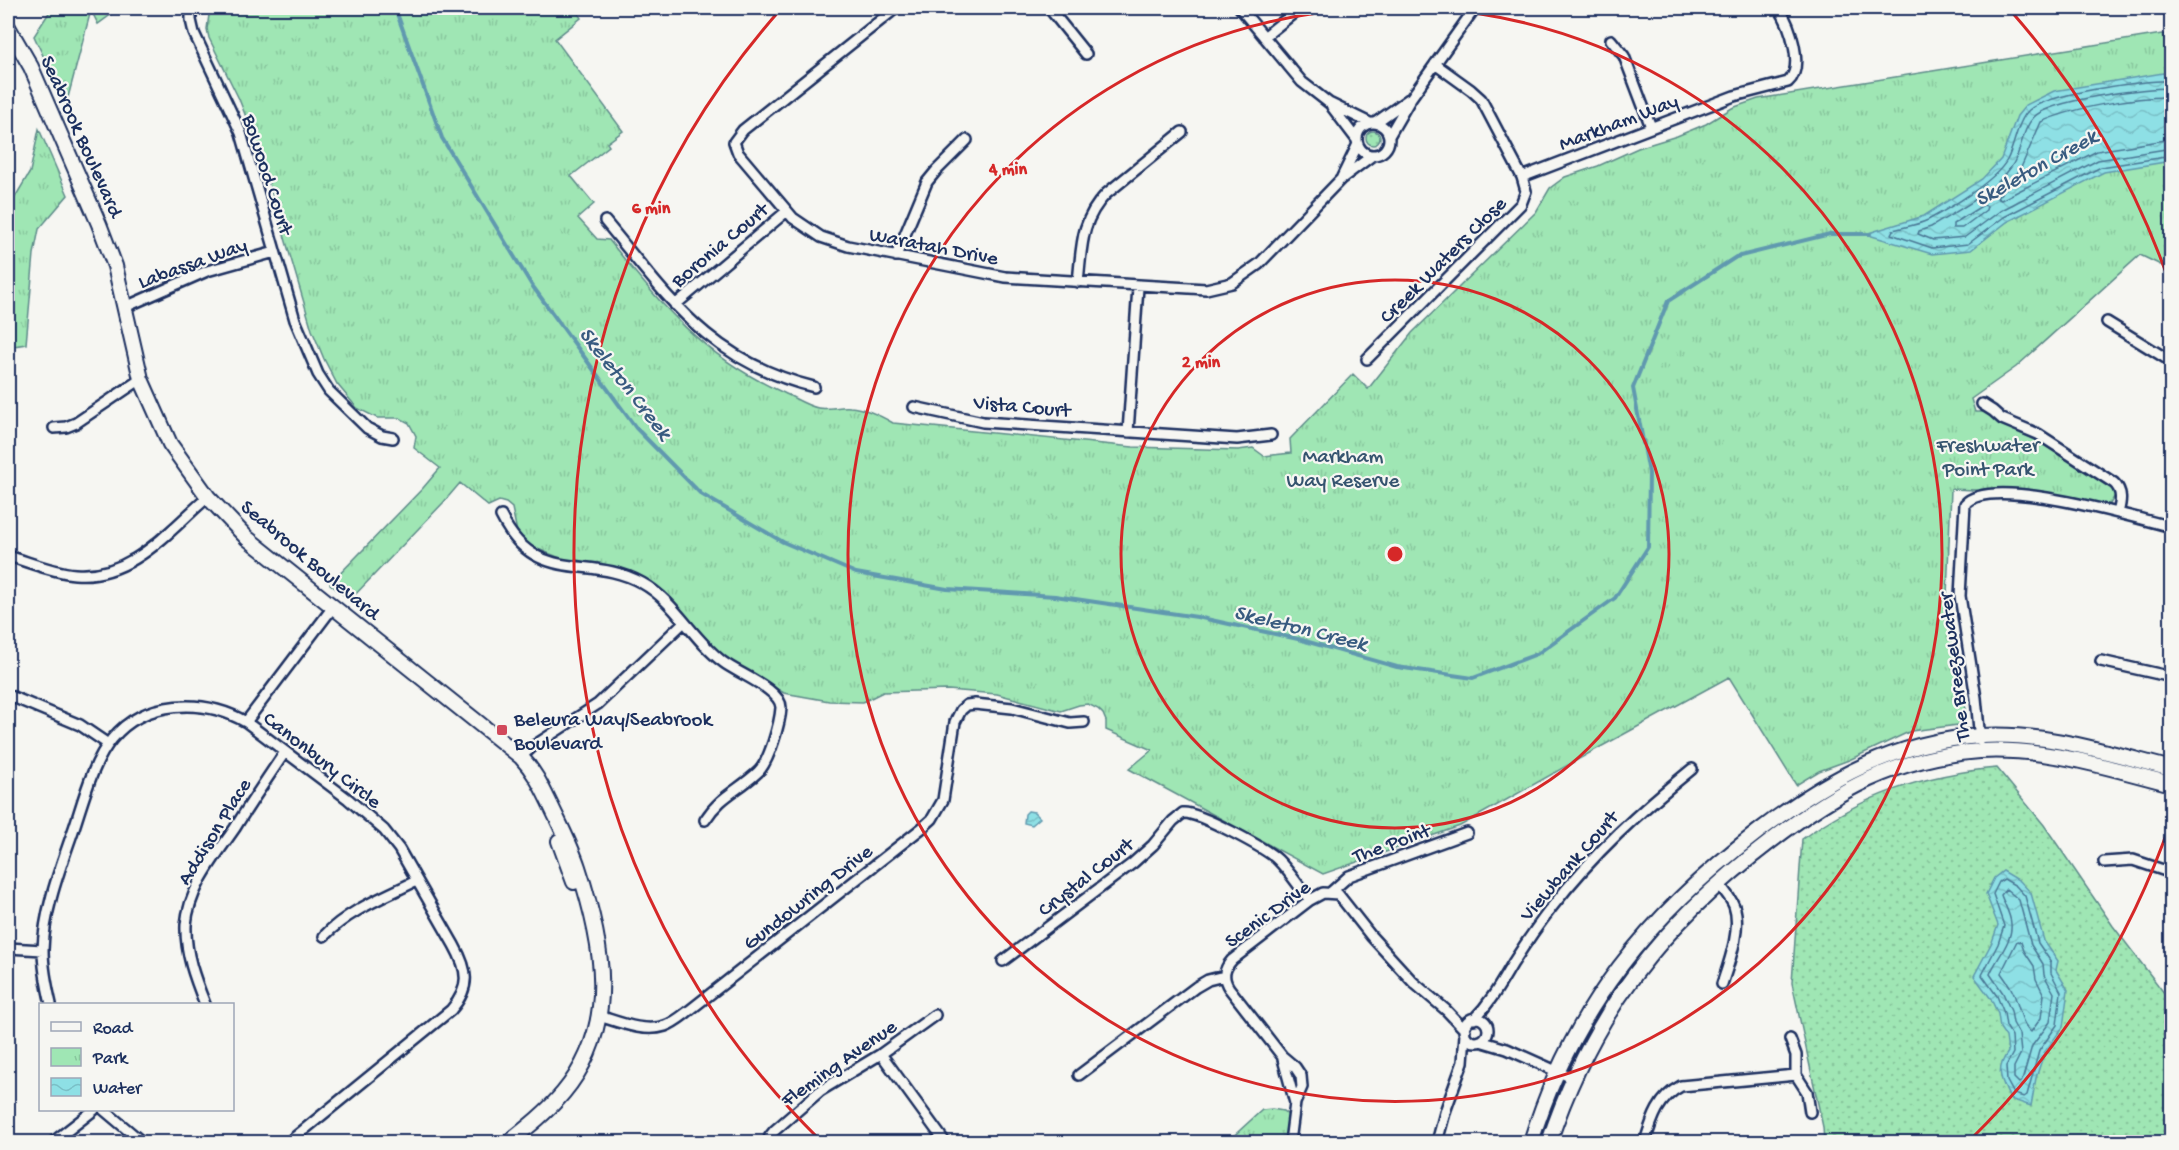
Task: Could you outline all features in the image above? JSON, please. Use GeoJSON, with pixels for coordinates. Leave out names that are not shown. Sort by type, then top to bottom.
{"type":"FeatureCollection","features":[{"type":"Feature","properties":{"kind":"street","name":"Bowood Court"},"geometry":{"type":"LineString","coordinates":[[191,8],[190,20],[194,33],[241,133],[295,320],[318,374],[328,391],[367,428],[382,436],[393,438]]}},
{"type":"Feature","properties":{"kind":"street","name":"Waratah Drive"},"geometry":{"type":"LineString","coordinates":[[896,8],[743,130],[734,142],[738,153],[787,212],[800,224],[821,237],[848,246],[996,276],[1206,290],[1232,283],[1259,264],[1341,179],[1372,155]]}},
{"type":"Feature","properties":{"kind":"street"},"geometry":{"type":"LineString","coordinates":[[1049,8],[1086,54]]}},
{"type":"Feature","properties":{"kind":"street"},"geometry":{"type":"LineString","coordinates":[[1240,8],[1302,82],[1329,103],[1347,123],[1364,152],[1372,155],[1385,150],[1389,136],[1411,98],[1475,8]]}},
{"type":"Feature","properties":{"kind":"street"},"geometry":{"type":"LineString","coordinates":[[1263,37],[1300,8]]}},
{"type":"Feature","properties":{"kind":"street","name":"Markham Way"},"geometry":{"type":"LineString","coordinates":[[1522,177],[1745,93],[1784,85],[1792,79],[1796,71],[1796,63],[1791,35],[1779,8]]}},
{"type":"Feature","properties":{"kind":"street","name":"Seabrook Boulevard"},"geometry":{"type":"LineString","coordinates":[[8,27],[31,67],[99,224],[115,266],[141,380],[170,444],[208,497],[247,538],[521,757],[538,778],[564,831],[575,859],[594,926],[602,972],[598,1016],[587,1053],[569,1085],[548,1109],[509,1143]]}},
{"type":"Feature","properties":{"kind":"street"},"geometry":{"type":"LineString","coordinates":[[1611,39],[1624,56],[1651,127]]}},
{"type":"Feature","properties":{"kind":"street"},"geometry":{"type":"LineString","coordinates":[[1435,64],[1481,99],[1522,177]]}},
{"type":"Feature","properties":{"kind":"street"},"geometry":{"type":"LineString","coordinates":[[1358,142],[1359,130],[1411,98]]}},
{"type":"Feature","properties":{"kind":"street"},"geometry":{"type":"LineString","coordinates":[[1329,103],[1386,129],[1389,136]]}},
{"type":"Feature","properties":{"kind":"street"},"geometry":{"type":"LineString","coordinates":[[1078,282],[1083,232],[1097,203],[1182,132]]}},
{"type":"Feature","properties":{"kind":"street"},"geometry":{"type":"LineString","coordinates":[[896,256],[927,182],[967,140]]}},
{"type":"Feature","properties":{"kind":"street","name":"Waratah Drive"},"geometry":{"type":"LineString","coordinates":[[1341,179],[1358,142]]}},
{"type":"Feature","properties":{"kind":"street","name":"Creek Waters Close"},"geometry":{"type":"LineString","coordinates":[[1367,359],[1521,204],[1526,191],[1522,177]]}},
{"type":"Feature","properties":{"kind":"street","name":"Boronia Court"},"geometry":{"type":"LineString","coordinates":[[675,305],[787,212]]}},
{"type":"Feature","properties":{"kind":"street","name":"Boronia Court"},"geometry":{"type":"LineString","coordinates":[[605,221],[675,305],[710,338],[729,352],[776,376],[814,387]]}},
{"type":"Feature","properties":{"kind":"street","name":"Labassa Way"},"geometry":{"type":"LineString","coordinates":[[123,308],[207,272],[275,252]]}},
{"type":"Feature","properties":{"kind":"street"},"geometry":{"type":"LineString","coordinates":[[1128,432],[1138,287]]}},
{"type":"Feature","properties":{"kind":"street"},"geometry":{"type":"LineString","coordinates":[[2107,322],[2172,362]]}},
{"type":"Feature","properties":{"kind":"street"},"geometry":{"type":"LineString","coordinates":[[54,428],[76,423],[141,380]]}},
{"type":"Feature","properties":{"kind":"street"},"geometry":{"type":"LineString","coordinates":[[1982,404],[2002,419],[2038,434],[2114,483],[2120,493],[2118,513]]}},
{"type":"Feature","properties":{"kind":"street","name":"Vista Court"},"geometry":{"type":"LineString","coordinates":[[914,407],[983,422],[1237,439],[1271,435]]}},
{"type":"Feature","properties":{"kind":"street","name":"The Breezewater"},"geometry":{"type":"LineString","coordinates":[[1981,751],[1976,698],[1960,596],[1965,504],[1969,499],[1981,494],[2045,496],[2172,527]]}},
{"type":"Feature","properties":{"kind":"street"},"geometry":{"type":"LineString","coordinates":[[8,556],[75,574],[96,573],[116,568],[146,553],[208,497]]}},
{"type":"Feature","properties":{"kind":"street"},"geometry":{"type":"LineString","coordinates":[[501,516],[514,538],[531,552],[559,564],[608,571],[635,579],[664,600],[720,661],[774,693],[779,700],[780,715],[764,765],[759,772],[723,797],[705,820]]}},
{"type":"Feature","properties":{"kind":"street"},"geometry":{"type":"LineString","coordinates":[[246,722],[333,607]]}},
{"type":"Feature","properties":{"kind":"street"},"geometry":{"type":"LineString","coordinates":[[521,757],[532,747],[598,704],[683,623]]}},
{"type":"Feature","properties":{"kind":"street"},"geometry":{"type":"LineString","coordinates":[[2102,661],[2172,677]]}},
{"type":"Feature","properties":{"kind":"street"},"geometry":{"type":"LineString","coordinates":[[8,695],[80,725],[108,744]]}},
{"type":"Feature","properties":{"kind":"street","name":"Canonbury Circle"},"geometry":{"type":"LineString","coordinates":[[51,1003],[46,984],[43,950],[50,907],[89,781],[108,744],[134,721],[173,706],[194,705],[234,715],[348,799],[384,830],[399,849],[459,954],[465,976],[463,993],[451,1010],[295,1141]]}},
{"type":"Feature","properties":{"kind":"street","name":"Gundowring Drive"},"geometry":{"type":"LineString","coordinates":[[598,1016],[639,1027],[667,1026],[922,828],[932,819],[943,800],[955,722],[961,710],[967,705],[1012,708],[1070,723],[1084,722]]}},
{"type":"Feature","properties":{"kind":"street"},"geometry":{"type":"LineString","coordinates":[[1531,1143],[1556,1072],[1587,1013],[1633,948],[1684,893],[1737,848],[1798,802],[1851,771],[1915,747],[1979,736],[2023,736],[2051,739],[2172,769]]}},
{"type":"Feature","properties":{"kind":"street"},"geometry":{"type":"LineString","coordinates":[[1549,1143],[1574,1079],[1604,1020],[1639,967],[1678,921],[1718,882],[1787,828],[1838,793],[1893,769],[1924,760],[1981,751],[2047,754],[2172,784]]}},
{"type":"Feature","properties":{"kind":"street","name":"Addison Place"},"geometry":{"type":"LineString","coordinates":[[204,1003],[187,947],[186,927],[191,899],[207,869],[285,752]]}},
{"type":"Feature","properties":{"kind":"street","name":"Viewbank Court"},"geometry":{"type":"LineString","coordinates":[[1473,1019],[1491,1001],[1546,915],[1599,850],[1640,811],[1692,769]]}},
{"type":"Feature","properties":{"kind":"street","name":"Crystal Court"},"geometry":{"type":"LineString","coordinates":[[1003,961],[1133,863],[1183,813],[1192,813],[1206,819],[1271,854],[1284,866],[1310,900]]}},
{"type":"Feature","properties":{"kind":"street","name":"The Point"},"geometry":{"type":"LineString","coordinates":[[1331,892],[1349,876],[1467,833]]}},
{"type":"Feature","properties":{"kind":"street"},"geometry":{"type":"LineString","coordinates":[[2104,862],[2133,860],[2172,873]]}},
{"type":"Feature","properties":{"kind":"street"},"geometry":{"type":"LineString","coordinates":[[324,936],[334,926],[359,909],[416,881]]}},
{"type":"Feature","properties":{"kind":"street"},"geometry":{"type":"LineString","coordinates":[[1718,882],[1733,903],[1737,917],[1731,954],[1722,984]]}},
{"type":"Feature","properties":{"kind":"street"},"geometry":{"type":"LineString","coordinates":[[1331,892],[1338,894],[1371,936],[1413,982],[1446,1010],[1470,1040],[1507,1049],[1574,1079]]}},
{"type":"Feature","properties":{"kind":"street","name":"Scenic Drive"},"geometry":{"type":"LineString","coordinates":[[1290,1143],[1295,1103],[1282,1056],[1229,988],[1224,976],[1232,960],[1310,900],[1323,893],[1331,892]]}},
{"type":"Feature","properties":{"kind":"street"},"geometry":{"type":"LineString","coordinates":[[8,948],[43,950]]}},
{"type":"Feature","properties":{"kind":"street"},"geometry":{"type":"LineString","coordinates":[[1079,1075],[1196,987],[1208,980],[1224,976]]}},
{"type":"Feature","properties":{"kind":"street","name":"Viewbank Court"},"geometry":{"type":"LineString","coordinates":[[1487,1027],[1491,1001]]}},
{"type":"Feature","properties":{"kind":"street"},"geometry":{"type":"LineString","coordinates":[[1446,1010],[1473,1019],[1481,1019],[1507,1049]]}},
{"type":"Feature","properties":{"kind":"street","name":"Fleming Avenue"},"geometry":{"type":"LineString","coordinates":[[768,1143],[774,1131],[820,1092],[881,1054],[935,1015]]}},
{"type":"Feature","properties":{"kind":"street"},"geometry":{"type":"LineString","coordinates":[[1437,1143],[1446,1109],[1463,1062],[1467,1024],[1473,1019]]}},
{"type":"Feature","properties":{"kind":"street"},"geometry":{"type":"LineString","coordinates":[[1463,1062],[1479,1041],[1486,1037],[1487,1027]]}},
{"type":"Feature","properties":{"kind":"street"},"geometry":{"type":"LineString","coordinates":[[1790,1039],[1796,1055],[1796,1075],[1807,1092],[1810,1112]]}},
{"type":"Feature","properties":{"kind":"street"},"geometry":{"type":"LineString","coordinates":[[881,1054],[945,1143]]}},
{"type":"Feature","properties":{"kind":"street"},"geometry":{"type":"LineString","coordinates":[[1645,1143],[1662,1100],[1670,1091],[1681,1086],[1796,1075]]}},
{"type":"Feature","properties":{"kind":"street"},"geometry":{"type":"LineString","coordinates":[[53,1143],[93,1111]]}},
{"type":"Feature","properties":{"kind":"street"},"geometry":{"type":"LineString","coordinates":[[105,1111],[142,1143]]}},
{"type":"Feature","properties":{"kind":"green space"},"geometry":{"type":"Polygon","coordinates":[[[52,8],[120,8],[98,24],[91,10],[66,105],[34,36],[52,8]]]}},
{"type":"Feature","properties":{"kind":"green space"},"geometry":{"type":"Polygon","coordinates":[[[210,8],[575,8],[581,18],[555,39],[623,131],[607,143],[609,146],[571,176],[594,204],[578,218],[597,239],[609,240],[647,287],[686,328],[730,364],[810,406],[856,408],[893,423],[1133,447],[1238,450],[1253,448],[1264,456],[1291,453],[1290,439],[1353,374],[1368,389],[1412,333],[1536,212],[1550,188],[1565,177],[1598,166],[1638,148],[1677,136],[1706,124],[1732,108],[1758,99],[2162,34],[2172,36],[2171,270],[2140,255],[2016,367],[1971,399],[1975,412],[1986,412],[2001,424],[2044,444],[2112,487],[2116,494],[2110,504],[2099,506],[2046,493],[1951,489],[1947,596],[1966,715],[1958,725],[1911,731],[1849,760],[1819,771],[1796,785],[1729,677],[1460,826],[1323,874],[1129,769],[1152,750],[1106,730],[1103,714],[1088,704],[1061,711],[997,694],[948,690],[883,692],[863,702],[829,701],[784,693],[723,656],[700,635],[661,589],[641,577],[610,566],[565,560],[533,547],[517,532],[512,508],[499,501],[488,506],[460,483],[350,600],[330,584],[440,468],[414,448],[416,436],[409,423],[400,418],[377,418],[357,408],[337,384],[324,359],[312,330],[260,153],[239,99],[209,38],[207,29],[210,8]]]}},
{"type":"Feature","properties":{"kind":"green space"},"geometry":{"type":"Polygon","coordinates":[[[39,129],[68,195],[39,229],[34,254],[26,344],[14,346],[8,386],[8,209],[30,172],[39,129]]]}},
{"type":"Feature","properties":{"kind":"green space"},"geometry":{"type":"Polygon","coordinates":[[[1370,131],[1376,131],[1380,138],[1376,145],[1370,145],[1366,141],[1366,135],[1370,131]]]}},
{"type":"Feature","properties":{"kind":"green space"},"geometry":{"type":"Polygon","coordinates":[[[1997,768],[2044,825],[2113,926],[2171,1002],[2171,1142],[1824,1142],[1823,1127],[1792,983],[1802,839],[1847,811],[1894,790],[1944,776],[1997,768]]]}},
{"type":"Feature","properties":{"kind":"green space"},"geometry":{"type":"Polygon","coordinates":[[[1262,1110],[1283,1111],[1288,1115],[1285,1142],[1227,1142],[1262,1110]]]}},
{"type":"Feature","properties":{"kind":"water"},"geometry":{"type":"Polygon","coordinates":[[[2163,73],[2171,75],[2171,161],[2104,172],[2007,222],[1971,250],[1932,254],[1865,234],[1924,216],[1982,179],[2001,159],[2017,116],[2026,105],[2054,91],[2163,73]]]}},
{"type":"Feature","properties":{"kind":"water"},"geometry":{"type":"Polygon","coordinates":[[[1028,811],[1034,812],[1040,818],[1032,825],[1024,823],[1025,814],[1028,811]]]}},
{"type":"Feature","properties":{"kind":"water"},"geometry":{"type":"Polygon","coordinates":[[[2003,871],[2020,881],[2031,893],[2044,941],[2058,961],[2056,970],[2068,990],[2063,1027],[2044,1053],[2036,1078],[2031,1106],[2010,1099],[2004,1086],[2000,1071],[2008,1052],[2006,1037],[2000,1028],[1998,1014],[1991,999],[1974,976],[1992,942],[1998,925],[1986,894],[1994,878],[2003,871]]]}},
{"type":"Feature","properties":{"kind":"waterway","name":"Skeleton Creek"},"geometry":{"type":"LineString","coordinates":[[395,8],[442,138],[531,284],[636,428],[701,494],[783,542],[856,573],[947,589],[1055,596],[1197,617],[1298,639],[1397,667],[1473,678],[1537,654],[1615,598],[1648,547],[1649,473],[1633,388],[1668,301],[1736,257],[1830,234],[1870,234]]}},
{"type":"Feature","properties":{"kind":"place","name":"Beleura Way/Seabrook Boulevard"},"geometry":{"type":"Point","coordinates":[502,730]}},
{"type":"Feature","properties":{"kind":"park label","name":"Freshwater Point Park"},"geometry":{"type":"Point","coordinates":[1988,456]}},
{"type":"Feature","properties":{"kind":"park label","name":"Markham Way Reserve"},"geometry":{"type":"Point","coordinates":[1343,467]}}]}
